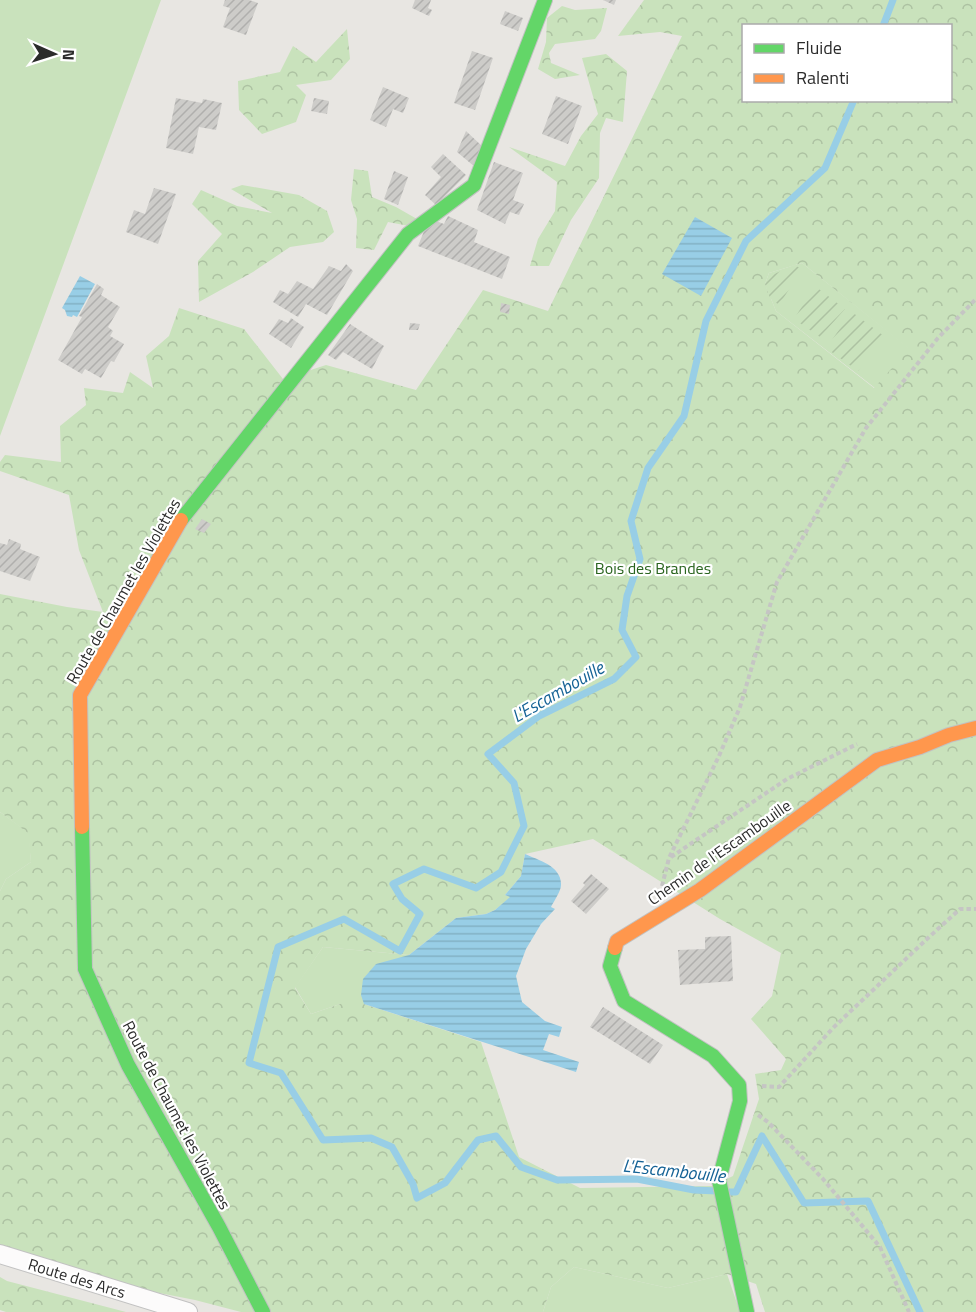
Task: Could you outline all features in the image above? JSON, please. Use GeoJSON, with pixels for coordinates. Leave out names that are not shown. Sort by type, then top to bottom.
{"type":"FeatureCollection","features":[{"type":"Feature","properties":{"kind":"street","name":"Route de Chaumet les Violettes"},"geometry":{"type":"LineString","coordinates":[[264,1312],[128,1065],[85,969],[80,695],[182,519],[408,234],[474,185],[545,0]]}},
{"type":"Feature","properties":{"kind":"street","name":"Chemin de l'Escambouille"},"geometry":{"type":"LineString","coordinates":[[739,1085],[712,1056],[624,1000],[610,966],[617,941],[700,890],[877,760],[976,728]]}},
{"type":"Feature","properties":{"kind":"street"},"geometry":{"type":"LineString","coordinates":[[739,1085],[740,1101],[719,1180],[747,1312]]}},
{"type":"Feature","properties":{"kind":"street","name":"Route des Arcs"},"geometry":{"type":"LineString","coordinates":[[0,1254],[188,1312]]}},
{"type":"Feature","properties":{"kind":"path"},"geometry":{"type":"LineString","coordinates":[[656,916],[669,858],[719,756],[740,707],[777,582],[867,428],[938,338],[976,299]]}},
{"type":"Feature","properties":{"kind":"path"},"geometry":{"type":"LineString","coordinates":[[669,858],[787,779],[855,744],[866,744]]}},
{"type":"Feature","properties":{"kind":"path"},"geometry":{"type":"LineString","coordinates":[[739,1085],[779,1087],[834,1027],[960,909],[976,909]]}},
{"type":"Feature","properties":{"kind":"path"},"geometry":{"type":"LineString","coordinates":[[740,1101],[768,1122],[823,1179],[880,1247],[909,1312]]}},
{"type":"Feature","properties":{"kind":"green space"},"geometry":{"type":"Polygon","coordinates":[[[0,0],[161,0],[0,436],[0,0]]]}},
{"type":"Feature","properties":{"kind":"green space","name":"Bois des Brandes"},"geometry":{"type":"Polygon","coordinates":[[[644,0],[976,0],[976,1312],[765,1312],[756,1284],[727,1274],[668,1288],[574,1267],[551,1287],[543,1312],[241,1312],[195,1300],[11,1264],[0,1259],[0,891],[6,879],[31,862],[28,833],[0,812],[0,594],[103,612],[79,550],[69,495],[0,471],[0,462],[5,455],[61,462],[60,426],[86,405],[84,388],[123,393],[130,372],[153,388],[146,356],[169,336],[179,308],[244,329],[283,379],[326,365],[416,390],[483,290],[548,311],[682,36],[660,32],[618,36],[644,0]],[[802,263],[769,273],[765,284],[776,311],[874,388],[909,349],[802,263]],[[593,839],[525,854],[521,876],[505,895],[511,897],[486,914],[456,918],[409,955],[323,947],[295,988],[311,1014],[340,1004],[364,1004],[481,1042],[519,1157],[580,1188],[712,1186],[733,1176],[759,1099],[755,1074],[781,1070],[786,1059],[751,1019],[772,996],[781,953],[720,919],[593,839]]]}},
{"type":"Feature","properties":{"kind":"green space"},"geometry":{"type":"Polygon","coordinates":[[[562,6],[575,10],[607,8],[601,31],[595,39],[555,44],[549,53],[551,63],[580,75],[555,79],[538,69],[546,42],[547,18],[562,6]]]}},
{"type":"Feature","properties":{"kind":"green space"},"geometry":{"type":"Polygon","coordinates":[[[347,29],[350,59],[331,80],[296,85],[306,95],[296,122],[262,134],[239,110],[238,81],[280,72],[293,46],[316,62],[347,29]]]}},
{"type":"Feature","properties":{"kind":"green space"},"geometry":{"type":"Polygon","coordinates":[[[606,54],[627,71],[623,122],[606,118],[600,133],[599,178],[571,220],[549,266],[530,266],[538,239],[555,211],[557,182],[509,147],[565,166],[581,136],[598,114],[582,58],[606,54]]]}},
{"type":"Feature","properties":{"kind":"green space"},"geometry":{"type":"Polygon","coordinates":[[[354,169],[368,171],[372,197],[417,219],[409,226],[388,222],[374,250],[356,248],[357,219],[351,200],[354,169]]]}},
{"type":"Feature","properties":{"kind":"green space"},"geometry":{"type":"Polygon","coordinates":[[[242,185],[299,195],[327,211],[334,232],[323,242],[290,247],[253,272],[199,302],[198,261],[222,234],[192,204],[201,190],[237,206],[272,213],[231,189],[242,185]]]}},
{"type":"Feature","properties":{"kind":"green space"},"geometry":{"type":"Polygon","coordinates":[[[802,263],[910,349],[875,388],[776,311],[765,284],[769,273],[802,263]]]}},
{"type":"Feature","properties":{"kind":"green space"},"geometry":{"type":"Polygon","coordinates":[[[794,265],[802,269],[779,305],[770,298],[765,284],[770,276],[794,265]]]}},
{"type":"Feature","properties":{"kind":"green space"},"geometry":{"type":"Polygon","coordinates":[[[815,286],[845,309],[820,337],[794,319],[815,286]]]}},
{"type":"Feature","properties":{"kind":"green space"},"geometry":{"type":"Polygon","coordinates":[[[852,312],[884,336],[858,371],[826,348],[852,312]]]}},
{"type":"Feature","properties":{"kind":"green space"},"geometry":{"type":"Polygon","coordinates":[[[0,812],[29,833],[31,862],[6,879],[0,891],[0,812]]]}},
{"type":"Feature","properties":{"kind":"green space"},"geometry":{"type":"Polygon","coordinates":[[[323,947],[409,955],[364,1004],[340,1004],[311,1014],[295,987],[323,947]]]}},
{"type":"Feature","properties":{"kind":"green space"},"geometry":{"type":"Polygon","coordinates":[[[574,1267],[668,1288],[727,1274],[740,1312],[543,1312],[551,1287],[574,1267]]]}},
{"type":"Feature","properties":{"kind":"green space"},"geometry":{"type":"Polygon","coordinates":[[[0,1277],[7,1281],[126,1312],[6,1312],[0,1310],[0,1277]]]}},
{"type":"Feature","properties":{"kind":"water"},"geometry":{"type":"Polygon","coordinates":[[[695,217],[732,238],[701,296],[662,274],[695,217]]]}},
{"type":"Feature","properties":{"kind":"water"},"geometry":{"type":"Polygon","coordinates":[[[80,276],[95,284],[77,317],[67,316],[62,308],[80,276]]]}},
{"type":"Feature","properties":{"kind":"water"},"geometry":{"type":"Polygon","coordinates":[[[525,854],[553,868],[558,873],[561,885],[551,907],[555,909],[541,924],[526,949],[516,976],[522,1002],[545,1021],[562,1027],[559,1037],[549,1034],[543,1050],[579,1062],[576,1072],[364,1004],[361,995],[363,979],[376,964],[409,955],[456,918],[486,914],[495,910],[510,897],[505,895],[521,876],[525,854]]]}},
{"type":"Feature","properties":{"kind":"building"},"geometry":{"type":"Polygon","coordinates":[[[225,0],[249,0],[258,3],[246,35],[223,27],[230,8],[223,6],[225,0]]]}},
{"type":"Feature","properties":{"kind":"building"},"geometry":{"type":"Polygon","coordinates":[[[415,0],[431,0],[428,8],[432,10],[429,16],[412,8],[415,0]]]}},
{"type":"Feature","properties":{"kind":"building"},"geometry":{"type":"Polygon","coordinates":[[[603,0],[616,0],[614,5],[603,0]]]}},
{"type":"Feature","properties":{"kind":"building"},"geometry":{"type":"Polygon","coordinates":[[[505,11],[523,18],[518,31],[500,24],[505,11]]]}},
{"type":"Feature","properties":{"kind":"building"},"geometry":{"type":"Polygon","coordinates":[[[472,51],[493,58],[475,110],[454,103],[472,51]]]}},
{"type":"Feature","properties":{"kind":"building"},"geometry":{"type":"Polygon","coordinates":[[[383,87],[409,98],[403,113],[393,109],[386,127],[370,120],[383,87]]]}},
{"type":"Feature","properties":{"kind":"building"},"geometry":{"type":"Polygon","coordinates":[[[556,96],[582,106],[568,144],[542,134],[556,96]]]}},
{"type":"Feature","properties":{"kind":"building"},"geometry":{"type":"Polygon","coordinates":[[[176,98],[202,103],[203,99],[222,103],[216,130],[199,127],[193,154],[166,148],[176,98]]]}},
{"type":"Feature","properties":{"kind":"building"},"geometry":{"type":"Polygon","coordinates":[[[314,98],[329,101],[327,114],[311,111],[314,98]]]}},
{"type":"Feature","properties":{"kind":"building"},"geometry":{"type":"Polygon","coordinates":[[[466,131],[483,147],[475,167],[457,152],[466,131]]]}},
{"type":"Feature","properties":{"kind":"building"},"geometry":{"type":"Polygon","coordinates":[[[443,154],[466,175],[436,205],[425,195],[441,177],[431,167],[443,154]]]}},
{"type":"Feature","properties":{"kind":"building"},"geometry":{"type":"Polygon","coordinates":[[[494,162],[523,173],[513,200],[524,204],[519,215],[510,212],[505,224],[477,210],[494,162]]]}},
{"type":"Feature","properties":{"kind":"building"},"geometry":{"type":"Polygon","coordinates":[[[394,171],[408,177],[398,205],[384,199],[394,171]]]}},
{"type":"Feature","properties":{"kind":"building"},"geometry":{"type":"Polygon","coordinates":[[[154,188],[176,194],[158,244],[126,232],[134,210],[145,214],[154,188]]]}},
{"type":"Feature","properties":{"kind":"building"},"geometry":{"type":"Polygon","coordinates":[[[448,216],[478,230],[474,242],[510,257],[502,279],[418,246],[427,224],[436,221],[444,224],[448,216]]]}},
{"type":"Feature","properties":{"kind":"building"},"geometry":{"type":"Polygon","coordinates":[[[346,264],[353,271],[327,315],[306,304],[298,317],[273,302],[280,290],[288,294],[297,281],[313,289],[329,266],[341,271],[346,264]]]}},
{"type":"Feature","properties":{"kind":"building"},"geometry":{"type":"Polygon","coordinates":[[[97,284],[104,289],[101,295],[120,307],[108,327],[113,331],[110,336],[124,344],[114,362],[111,361],[101,378],[85,369],[82,374],[58,360],[97,284]]]}},
{"type":"Feature","properties":{"kind":"building"},"geometry":{"type":"Polygon","coordinates":[[[501,303],[510,305],[509,314],[500,312],[501,303]]]}},
{"type":"Feature","properties":{"kind":"building"},"geometry":{"type":"Polygon","coordinates":[[[291,318],[304,327],[291,348],[269,334],[279,319],[288,323],[291,318]]]}},
{"type":"Feature","properties":{"kind":"building"},"geometry":{"type":"Polygon","coordinates":[[[410,323],[420,324],[418,330],[409,330],[410,323]]]}},
{"type":"Feature","properties":{"kind":"building"},"geometry":{"type":"Polygon","coordinates":[[[350,324],[384,346],[372,369],[343,352],[336,360],[328,355],[350,324]]]}},
{"type":"Feature","properties":{"kind":"building"},"geometry":{"type":"Polygon","coordinates":[[[202,519],[211,524],[204,533],[195,529],[202,519]]]}},
{"type":"Feature","properties":{"kind":"building"},"geometry":{"type":"Polygon","coordinates":[[[9,539],[21,544],[20,549],[40,557],[30,581],[0,571],[0,543],[7,545],[9,539]]]}},
{"type":"Feature","properties":{"kind":"building"},"geometry":{"type":"Polygon","coordinates":[[[591,874],[609,889],[586,914],[571,901],[591,874]]]}},
{"type":"Feature","properties":{"kind":"building"},"geometry":{"type":"Polygon","coordinates":[[[731,936],[733,981],[680,985],[678,950],[705,949],[705,937],[731,936]]]}},
{"type":"Feature","properties":{"kind":"building"},"geometry":{"type":"Polygon","coordinates":[[[603,1007],[663,1045],[650,1064],[590,1027],[603,1007]]]}},
{"type":"Feature","properties":{"kind":"waterway","name":"L'Escambouille"},"geometry":{"type":"LineString","coordinates":[[884,24],[893,0]]}},
{"type":"Feature","properties":{"kind":"waterway","name":"L'Escambouille"},"geometry":{"type":"LineString","coordinates":[[717,1191],[694,1190],[637,1179],[557,1180],[521,1167],[496,1136],[478,1140],[445,1183],[417,1198],[413,1184],[392,1147],[371,1138],[323,1140],[281,1073],[249,1063],[278,947],[344,919],[400,951],[420,914],[402,899],[393,884],[424,869],[476,888],[501,872],[524,826],[514,783],[488,754],[539,716],[614,679],[636,657],[622,630],[627,596],[640,559],[631,521],[648,468],[684,416],[706,321],[746,241],[825,168],[853,102]]}},
{"type":"Feature","properties":{"kind":"waterway","name":"L'Escambouille"},"geometry":{"type":"LineString","coordinates":[[728,1192],[736,1192],[762,1136],[804,1203],[868,1201],[920,1312]]}},
{"type":"Feature","properties":{"kind":"traffic: fast"},"geometry":{"type":"LineString","coordinates":[[181,520],[408,234],[474,185],[545,0]]}},
{"type":"Feature","properties":{"kind":"traffic: fast"},"geometry":{"type":"LineString","coordinates":[[82,827],[85,969],[128,1065],[219,1227],[263,1312]]}},
{"type":"Feature","properties":{"kind":"traffic: fast"},"geometry":{"type":"LineString","coordinates":[[615,948],[610,966],[624,1001],[713,1056],[739,1085],[740,1101],[719,1180],[747,1312]]}},
{"type":"Feature","properties":{"kind":"traffic: slow"},"geometry":{"type":"LineString","coordinates":[[82,827],[80,695],[181,520]]}},
{"type":"Feature","properties":{"kind":"traffic: slow"},"geometry":{"type":"LineString","coordinates":[[615,948],[617,941],[700,890],[877,760],[976,728]]}}]}
